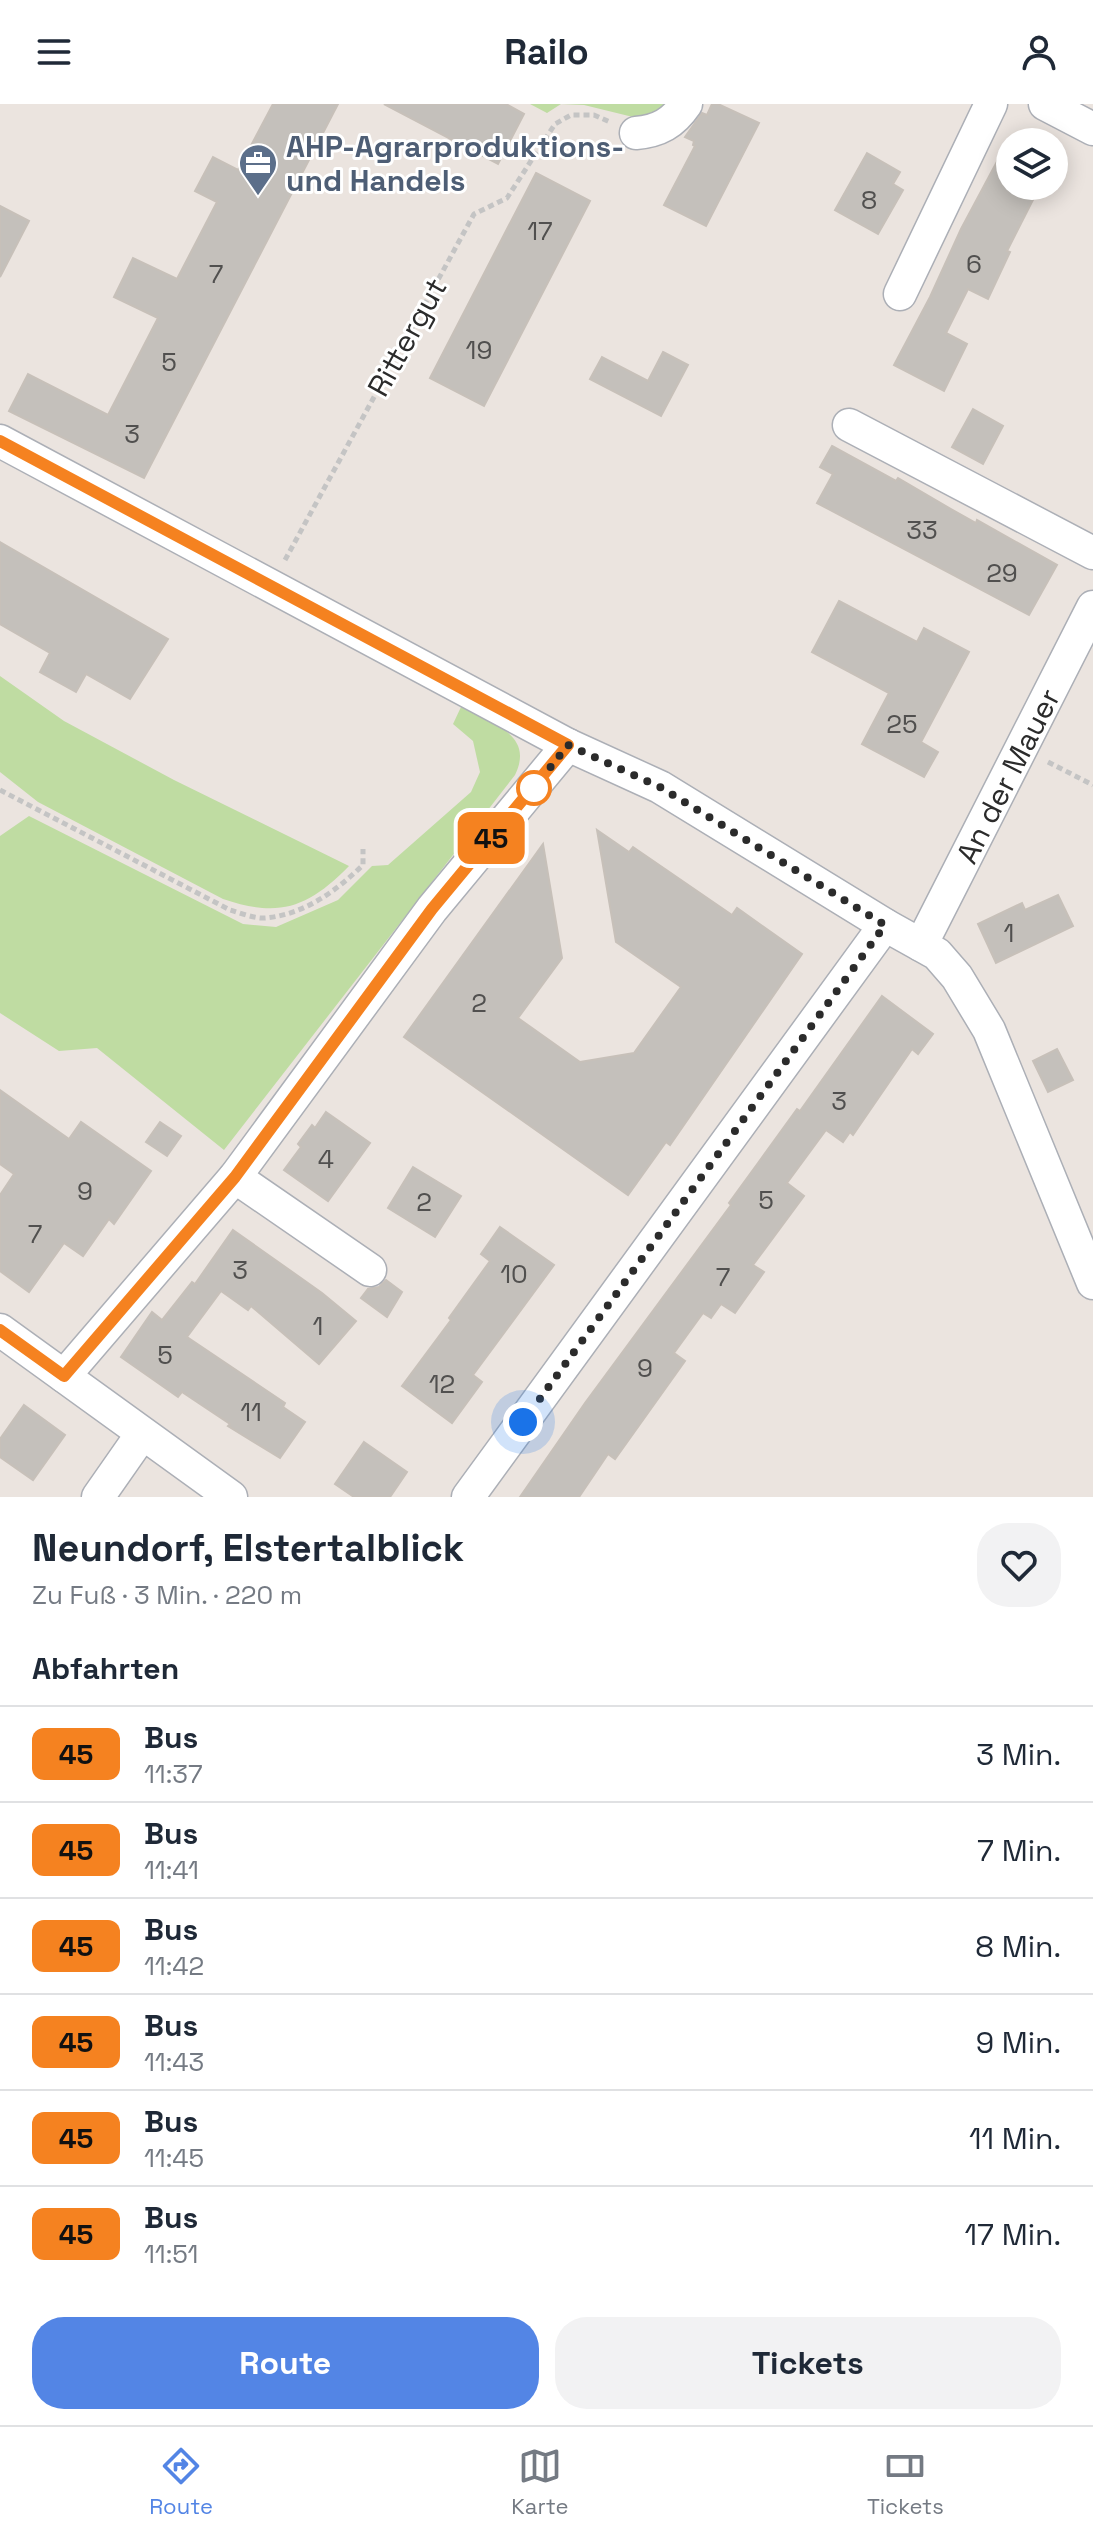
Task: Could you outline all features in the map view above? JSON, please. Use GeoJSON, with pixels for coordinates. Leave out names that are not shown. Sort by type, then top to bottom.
{"type":"FeatureCollection","features":[{"type":"Feature","properties":{"kind":"street"},"geometry":{"type":"LineString","coordinates":[[636,133],[652,132],[675,120],[686,104]]}},
{"type":"Feature","properties":{"kind":"street"},"geometry":{"type":"LineString","coordinates":[[900,294],[991,104]]}},
{"type":"Feature","properties":{"kind":"street"},"geometry":{"type":"LineString","coordinates":[[1045,104],[1093,129]]}},
{"type":"Feature","properties":{"kind":"street"},"geometry":{"type":"LineString","coordinates":[[849,425],[1093,553]]}},
{"type":"Feature","properties":{"kind":"street"},"geometry":{"type":"LineString","coordinates":[[5,455],[271,585],[568,745],[660,787],[937,954],[957,977],[989,1030],[1093,1283]]}},
{"type":"Feature","properties":{"kind":"street","name":"An der Mauer"},"geometry":{"type":"LineString","coordinates":[[921,945],[1093,607]]}},
{"type":"Feature","properties":{"kind":"street"},"geometry":{"type":"LineString","coordinates":[[64,1376],[235,1177],[432,909],[568,745]]}},
{"type":"Feature","properties":{"kind":"street"},"geometry":{"type":"LineString","coordinates":[[468,1497],[885,925]]}},
{"type":"Feature","properties":{"kind":"street"},"geometry":{"type":"LineString","coordinates":[[235,1177],[370,1270]]}},
{"type":"Feature","properties":{"kind":"street"},"geometry":{"type":"LineString","coordinates":[[0,1330],[231,1497]]}},
{"type":"Feature","properties":{"kind":"street"},"geometry":{"type":"LineString","coordinates":[[98,1497],[142,1434]]}},
{"type":"Feature","properties":{"kind":"path","name":"Rittergut"},"geometry":{"type":"LineString","coordinates":[[271,585],[474,214],[507,198],[555,124],[571,115]]}},
{"type":"Feature","properties":{"kind":"path"},"geometry":{"type":"LineString","coordinates":[[1022,749],[1093,785]]}},
{"type":"Feature","properties":{"kind":"path"},"geometry":{"type":"LineString","coordinates":[[0,790],[230,910],[264,918],[301,910],[340,887],[363,865],[363,849]]}},
{"type":"Feature","properties":{"kind":"green space"},"geometry":{"type":"Polygon","coordinates":[[[530,104],[561,104],[547,113],[530,104]]]}},
{"type":"Feature","properties":{"kind":"green space"},"geometry":{"type":"Polygon","coordinates":[[[561,104],[665,104],[637,118],[584,105],[561,104]]]}},
{"type":"Feature","properties":{"kind":"green space"},"geometry":{"type":"Polygon","coordinates":[[[0,676],[64,721],[174,780],[349,866],[320,892],[306,900],[277,908],[243,905],[223,899],[38,802],[0,772],[0,676]]]}},
{"type":"Feature","properties":{"kind":"green space"},"geometry":{"type":"Polygon","coordinates":[[[461,707],[497,725],[515,740],[520,761],[515,775],[224,1150],[97,1048],[59,1051],[0,1013],[0,836],[29,816],[243,924],[276,927],[338,900],[372,866],[388,865],[471,792],[480,772],[473,741],[453,724],[461,707]]]}},
{"type":"Feature","properties":{"kind":"building"},"geometry":{"type":"Polygon","coordinates":[[[273,104],[338,104],[144,478],[9,411],[28,374],[108,415],[158,318],[114,297],[133,258],[177,279],[217,202],[195,191],[213,157],[238,170],[273,104]]]}},
{"type":"Feature","properties":{"kind":"building"},"geometry":{"type":"Polygon","coordinates":[[[384,104],[506,104],[524,114],[498,164],[384,104]]]}},
{"type":"Feature","properties":{"kind":"building"},"geometry":{"type":"Polygon","coordinates":[[[712,104],[759,123],[706,226],[664,205],[695,146],[694,141],[685,137],[702,113],[707,115],[712,104]]]}},
{"type":"Feature","properties":{"kind":"building"},"geometry":{"type":"Polygon","coordinates":[[[867,153],[900,172],[893,184],[903,190],[878,234],[835,210],[867,153]]]}},
{"type":"Feature","properties":{"kind":"building"},"geometry":{"type":"Polygon","coordinates":[[[996,163],[996,200],[1033,200],[1007,251],[1010,252],[988,299],[968,289],[946,333],[967,344],[944,391],[894,365],[996,163]]]}},
{"type":"Feature","properties":{"kind":"building"},"geometry":{"type":"Polygon","coordinates":[[[536,173],[590,201],[484,406],[430,378],[536,173]]]}},
{"type":"Feature","properties":{"kind":"building"},"geometry":{"type":"Polygon","coordinates":[[[0,206],[29,221],[0,277],[0,206]]]}},
{"type":"Feature","properties":{"kind":"building"},"geometry":{"type":"Polygon","coordinates":[[[663,352],[688,365],[661,416],[590,379],[602,357],[648,381],[663,352]]]}},
{"type":"Feature","properties":{"kind":"building"},"geometry":{"type":"Polygon","coordinates":[[[973,409],[1003,426],[983,464],[952,447],[973,409]]]}},
{"type":"Feature","properties":{"kind":"building"},"geometry":{"type":"Polygon","coordinates":[[[832,446],[896,481],[898,478],[1057,565],[1029,615],[817,503],[833,474],[820,467],[832,446]]]}},
{"type":"Feature","properties":{"kind":"building"},"geometry":{"type":"Polygon","coordinates":[[[0,542],[168,639],[130,699],[86,674],[76,692],[40,672],[50,653],[0,624],[0,542]]]}},
{"type":"Feature","properties":{"kind":"building"},"geometry":{"type":"Polygon","coordinates":[[[839,601],[917,642],[924,628],[969,652],[921,742],[938,752],[924,777],[862,744],[889,693],[812,652],[839,601]]]}},
{"type":"Feature","properties":{"kind":"building"},"geometry":{"type":"Polygon","coordinates":[[[597,830],[629,852],[633,847],[732,915],[737,908],[802,954],[670,1145],[666,1142],[628,1195],[404,1037],[543,844],[562,958],[518,1018],[580,1062],[634,1053],[681,987],[616,942],[597,830]]]}},
{"type":"Feature","properties":{"kind":"building"},"geometry":{"type":"Polygon","coordinates":[[[1058,895],[1073,926],[996,963],[978,924],[1022,903],[1025,910],[1058,895]]]}},
{"type":"Feature","properties":{"kind":"building"},"geometry":{"type":"Polygon","coordinates":[[[882,996],[933,1034],[918,1054],[912,1049],[853,1135],[850,1132],[843,1142],[826,1130],[787,1183],[804,1196],[753,1265],[764,1272],[735,1313],[721,1304],[711,1318],[703,1313],[674,1353],[685,1361],[615,1459],[608,1454],[579,1497],[520,1497],[731,1205],[729,1203],[797,1109],[800,1111],[882,996]]]}},
{"type":"Feature","properties":{"kind":"building"},"geometry":{"type":"Polygon","coordinates":[[[1057,1049],[1073,1080],[1048,1092],[1033,1061],[1057,1049]]]}},
{"type":"Feature","properties":{"kind":"building"},"geometry":{"type":"Polygon","coordinates":[[[0,1090],[69,1139],[81,1122],[151,1171],[114,1224],[109,1219],[83,1256],[64,1243],[29,1292],[0,1271],[0,1195],[14,1174],[0,1164],[0,1090]]]}},
{"type":"Feature","properties":{"kind":"building"},"geometry":{"type":"Polygon","coordinates":[[[326,1112],[370,1143],[328,1201],[284,1170],[301,1147],[298,1144],[326,1112]]]}},
{"type":"Feature","properties":{"kind":"building"},"geometry":{"type":"Polygon","coordinates":[[[160,1122],[181,1136],[167,1156],[146,1142],[160,1122]]]}},
{"type":"Feature","properties":{"kind":"building"},"geometry":{"type":"Polygon","coordinates":[[[413,1167],[461,1196],[435,1237],[388,1208],[413,1167]]]}},
{"type":"Feature","properties":{"kind":"building"},"geometry":{"type":"Polygon","coordinates":[[[500,1227],[554,1265],[473,1375],[482,1382],[452,1423],[402,1386],[490,1261],[481,1254],[500,1227]]]}},
{"type":"Feature","properties":{"kind":"building"},"geometry":{"type":"Polygon","coordinates":[[[233,1230],[356,1321],[319,1364],[251,1306],[248,1310],[221,1291],[187,1337],[285,1403],[283,1407],[305,1422],[280,1458],[228,1426],[230,1424],[182,1392],[178,1397],[121,1357],[152,1312],[162,1320],[192,1282],[195,1284],[233,1230]]]}},
{"type":"Feature","properties":{"kind":"building"},"geometry":{"type":"Polygon","coordinates":[[[386,1280],[402,1292],[387,1317],[361,1298],[368,1289],[379,1287],[386,1280]]]}},
{"type":"Feature","properties":{"kind":"building"},"geometry":{"type":"Polygon","coordinates":[[[24,1405],[65,1435],[33,1480],[0,1457],[0,1439],[24,1405]]]}},
{"type":"Feature","properties":{"kind":"building"},"geometry":{"type":"Polygon","coordinates":[[[364,1442],[407,1472],[390,1497],[354,1497],[335,1484],[364,1442]]]}},
{"type":"Feature","properties":{"kind":"bus line","name":"45"},"geometry":{"type":"LineString","coordinates":[[0,441],[568,745],[432,909],[235,1177],[64,1376],[0,1330]]}},
{"type":"Feature","properties":{"kind":"place","name":"AHP-Agrarproduktions- und Handels"},"geometry":{"type":"Point","coordinates":[258,197]}},
{"type":"Feature","properties":{"kind":"route"},"geometry":{"type":"LineString","coordinates":[[523,1422],[885,925],[660,787],[568,745],[534,788]]}}]}
